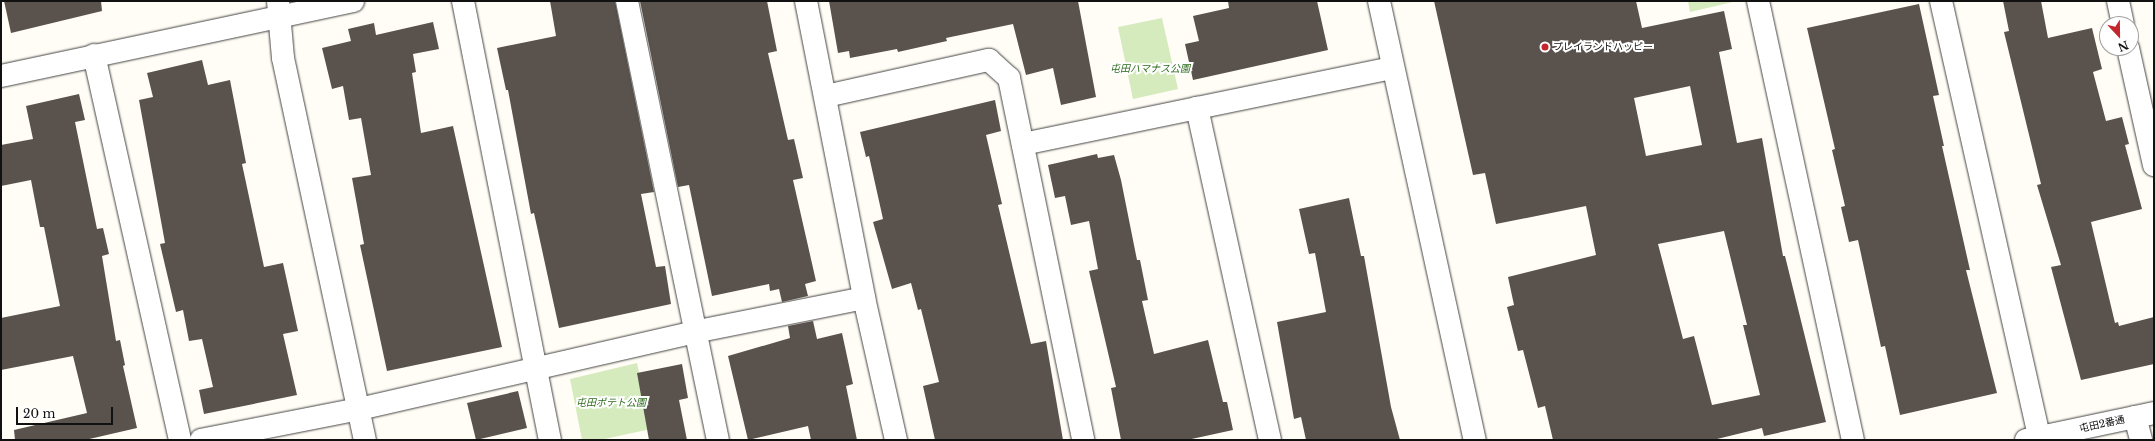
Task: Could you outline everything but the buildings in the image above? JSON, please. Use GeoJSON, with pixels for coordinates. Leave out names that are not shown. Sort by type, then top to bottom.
{"type":"FeatureCollection","features":[{"type":"Feature","properties":{"kind":"street"},"geometry":{"type":"LineString","coordinates":[[1,76],[94,55],[279,8],[353,1]]}},
{"type":"Feature","properties":{"kind":"street"},"geometry":{"type":"LineString","coordinates":[[463,1],[550,440]]}},
{"type":"Feature","properties":{"kind":"street"},"geometry":{"type":"LineString","coordinates":[[627,1],[694,332],[718,440]]}},
{"type":"Feature","properties":{"kind":"street"},"geometry":{"type":"LineString","coordinates":[[806,1],[826,96],[864,298],[896,440]]}},
{"type":"Feature","properties":{"kind":"street"},"geometry":{"type":"LineString","coordinates":[[1379,1],[1392,68],[1475,440]]}},
{"type":"Feature","properties":{"kind":"street"},"geometry":{"type":"LineString","coordinates":[[1758,1],[1852,440]]}},
{"type":"Feature","properties":{"kind":"street"},"geometry":{"type":"LineString","coordinates":[[1941,1],[2032,439]]}},
{"type":"Feature","properties":{"kind":"street"},"geometry":{"type":"LineString","coordinates":[[2118,1],[2121,16]]}},
{"type":"Feature","properties":{"kind":"street"},"geometry":{"type":"LineString","coordinates":[[279,8],[283,58],[365,440]]}},
{"type":"Feature","properties":{"kind":"street"},"geometry":{"type":"LineString","coordinates":[[94,55],[180,440]]}},
{"type":"Feature","properties":{"kind":"street"},"geometry":{"type":"LineString","coordinates":[[2130,56],[2154,165]]}},
{"type":"Feature","properties":{"kind":"street"},"geometry":{"type":"LineString","coordinates":[[826,96],[988,60],[1009,78],[1083,440]]}},
{"type":"Feature","properties":{"kind":"street"},"geometry":{"type":"LineString","coordinates":[[1023,144],[1392,68]]}},
{"type":"Feature","properties":{"kind":"street"},"geometry":{"type":"LineString","coordinates":[[1197,108],[1270,440]]}},
{"type":"Feature","properties":{"kind":"street"},"geometry":{"type":"LineString","coordinates":[[201,440],[359,409],[694,332],[864,298]]}},
{"type":"Feature","properties":{"kind":"street"},"geometry":{"type":"LineString","coordinates":[[2141,440],[2145,415]]}},
{"type":"Feature","properties":{"kind":"street","name":"屯田2番通"},"geometry":{"type":"LineString","coordinates":[[2032,439],[2145,415]]}},
{"type":"Feature","properties":{"kind":"green space"},"geometry":{"type":"Polygon","coordinates":[[[1688,1],[1737,1],[1690,12],[1688,1]]]}},
{"type":"Feature","properties":{"kind":"green space","name":"屯田ハマナス公園"},"geometry":{"type":"Polygon","coordinates":[[[1162,18],[1178,89],[1133,99],[1118,27],[1162,18]]]}},
{"type":"Feature","properties":{"kind":"green space","name":"屯田ポテト公園"},"geometry":{"type":"Polygon","coordinates":[[[637,363],[651,429],[600,440],[582,440],[570,379],[637,363]]]}},
{"type":"Feature","properties":{"kind":"place","name":"プレイランドハッピー"},"geometry":{"type":"Point","coordinates":[1545,47]}}]}
